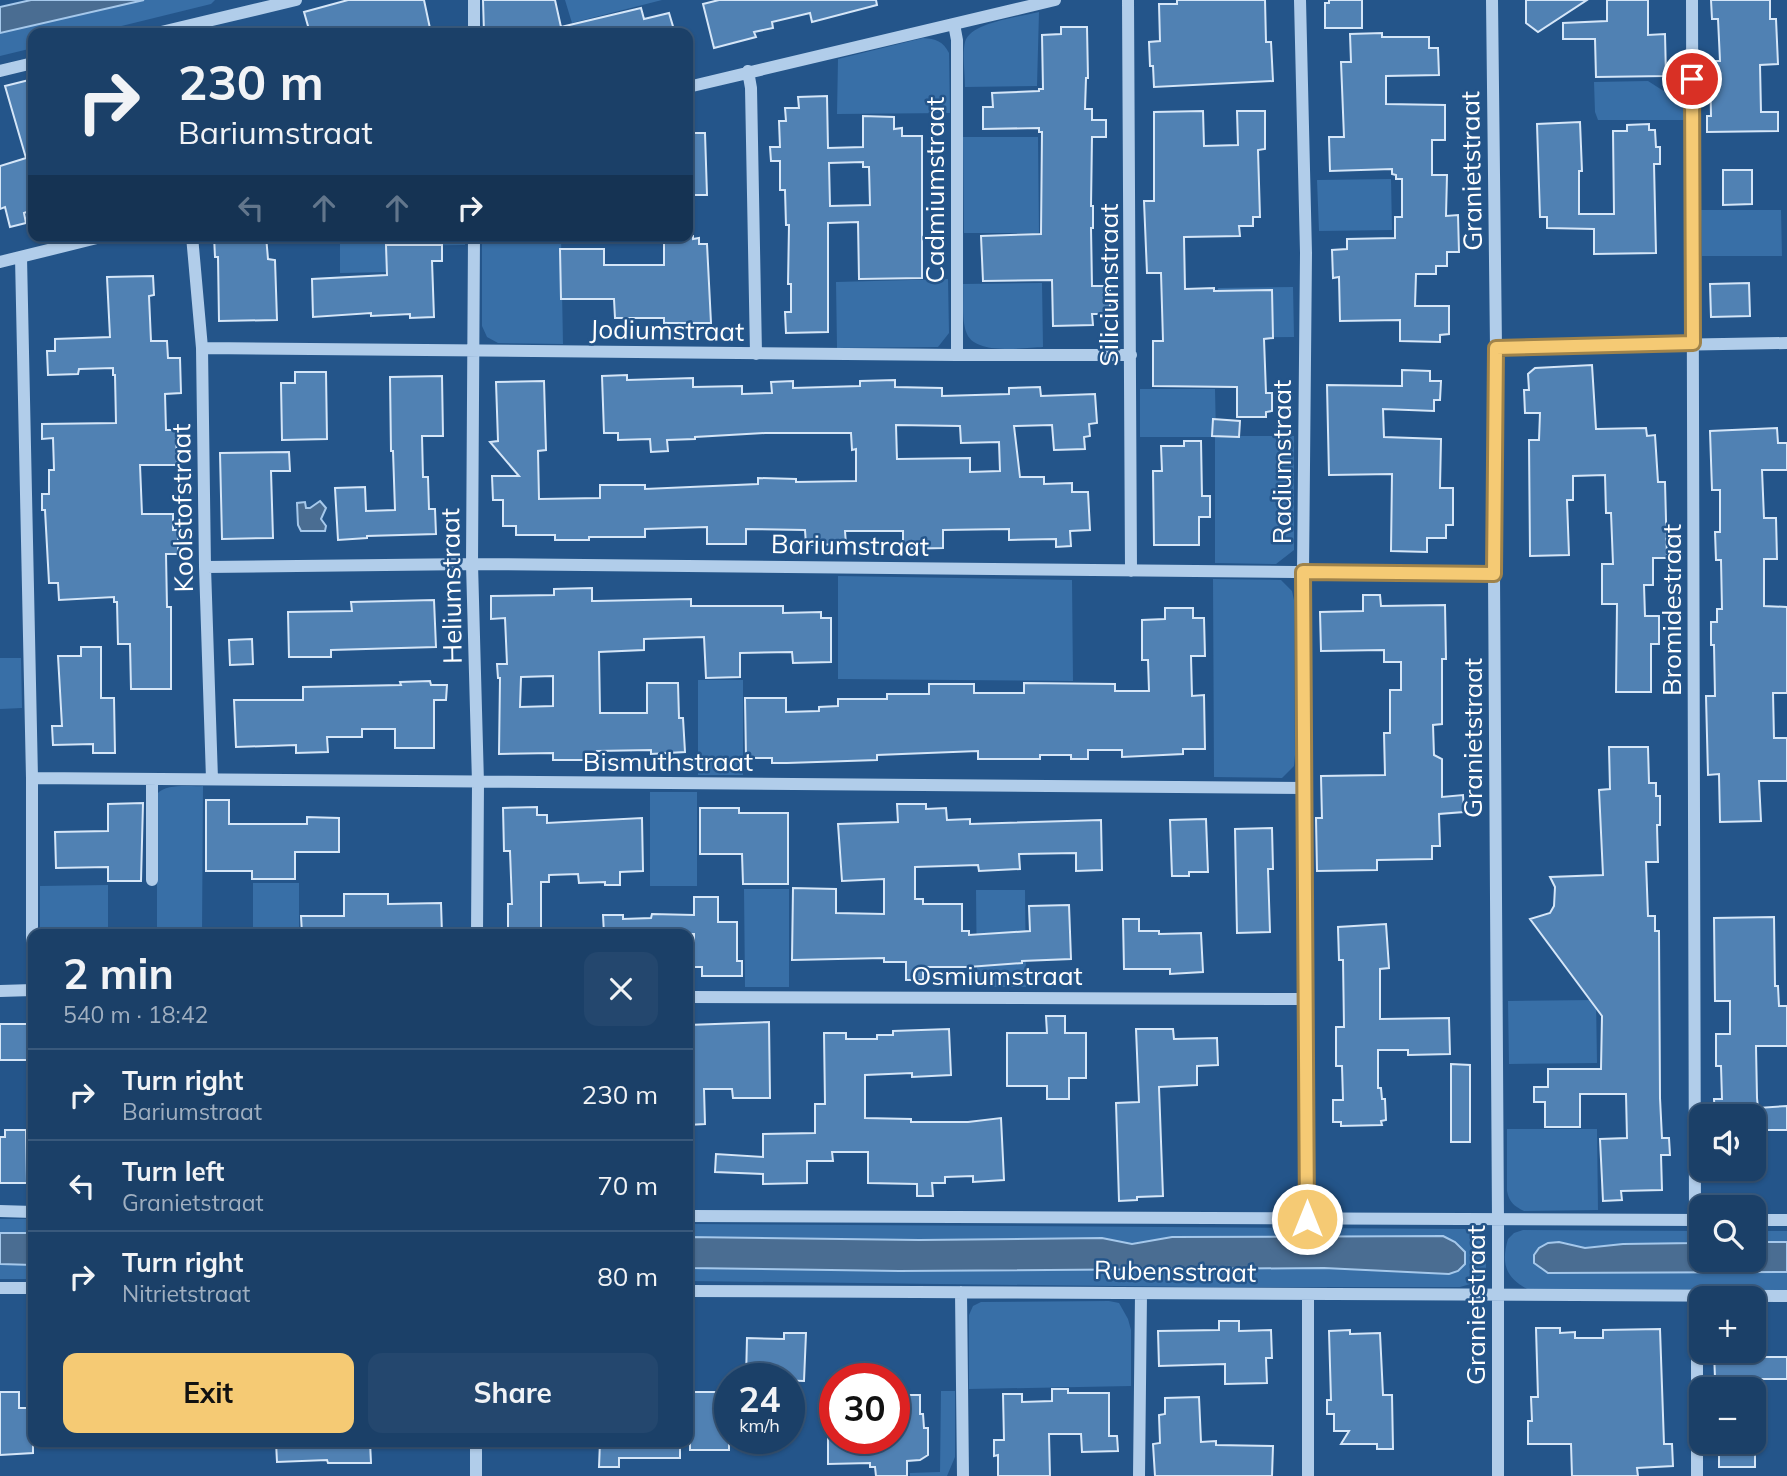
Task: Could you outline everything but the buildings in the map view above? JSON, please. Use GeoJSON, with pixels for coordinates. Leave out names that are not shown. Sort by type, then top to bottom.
{"type":"FeatureCollection","features":[{"type":"Feature","properties":{"kind":"street"},"geometry":{"type":"LineString","coordinates":[[173,28],[242,6],[296,0]]}},
{"type":"Feature","properties":{"kind":"street"},"geometry":{"type":"LineString","coordinates":[[474,0],[474,28]]}},
{"type":"Feature","properties":{"kind":"street"},"geometry":{"type":"LineString","coordinates":[[693,86],[1055,0]]}},
{"type":"Feature","properties":{"kind":"street","name":"Siliciumstraat"},"geometry":{"type":"LineString","coordinates":[[1128,0],[1131,571]]}},
{"type":"Feature","properties":{"kind":"street","name":"Radiumstraat"},"geometry":{"type":"LineString","coordinates":[[1300,0],[1306,253],[1303,572],[1307,1219]]}},
{"type":"Feature","properties":{"kind":"street","name":"Granietstraat"},"geometry":{"type":"LineString","coordinates":[[1492,0],[1496,348],[1494,574],[1498,1476]]}},
{"type":"Feature","properties":{"kind":"street","name":"Bromidestraat"},"geometry":{"type":"LineString","coordinates":[[1692,0],[1698,1195]]}},
{"type":"Feature","properties":{"kind":"street","name":"Cadmiumstraat"},"geometry":{"type":"LineString","coordinates":[[954,24],[957,40],[957,355]]}},
{"type":"Feature","properties":{"kind":"street"},"geometry":{"type":"LineString","coordinates":[[0,71],[28,64]]}},
{"type":"Feature","properties":{"kind":"street"},"geometry":{"type":"LineString","coordinates":[[748,71],[751,88],[756,354]]}},
{"type":"Feature","properties":{"kind":"street"},"geometry":{"type":"LineString","coordinates":[[0,262],[81,242]]}},
{"type":"Feature","properties":{"kind":"street","name":"Koolstofstraat"},"geometry":{"type":"LineString","coordinates":[[193,242],[202,348],[212,779]]}},
{"type":"Feature","properties":{"kind":"street","name":"Heliumstraat"},"geometry":{"type":"LineString","coordinates":[[474,242],[472,565],[478,783],[477,929]]}},
{"type":"Feature","properties":{"kind":"street"},"geometry":{"type":"LineString","coordinates":[[21,257],[33,929]]}},
{"type":"Feature","properties":{"kind":"street"},"geometry":{"type":"LineString","coordinates":[[1496,348],[1787,343]]}},
{"type":"Feature","properties":{"kind":"street","name":"Jodiumstraat"},"geometry":{"type":"LineString","coordinates":[[202,348],[1131,355]]}},
{"type":"Feature","properties":{"kind":"street","name":"Bariumstraat"},"geometry":{"type":"LineString","coordinates":[[205,567],[472,565],[1494,574]]}},
{"type":"Feature","properties":{"kind":"street","name":"Bismuthstraat"},"geometry":{"type":"LineString","coordinates":[[32,778],[1304,788]]}},
{"type":"Feature","properties":{"kind":"street"},"geometry":{"type":"LineString","coordinates":[[152,780],[152,880]]}},
{"type":"Feature","properties":{"kind":"street"},"geometry":{"type":"LineString","coordinates":[[0,990],[28,990]]}},
{"type":"Feature","properties":{"kind":"street","name":"Osmiumstraat"},"geometry":{"type":"LineString","coordinates":[[693,997],[1307,999]]}},
{"type":"Feature","properties":{"kind":"street"},"geometry":{"type":"LineString","coordinates":[[0,1211],[28,1212]]}},
{"type":"Feature","properties":{"kind":"street","name":"Rubensstraat"},"geometry":{"type":"LineString","coordinates":[[693,1216],[1689,1220]]}},
{"type":"Feature","properties":{"kind":"street"},"geometry":{"type":"LineString","coordinates":[[1766,1220],[1787,1220]]}},
{"type":"Feature","properties":{"kind":"street"},"geometry":{"type":"LineString","coordinates":[[0,1288],[28,1288]]}},
{"type":"Feature","properties":{"kind":"street","name":"Rubensstraat"},"geometry":{"type":"LineString","coordinates":[[693,1291],[1689,1296]]}},
{"type":"Feature","properties":{"kind":"street"},"geometry":{"type":"LineString","coordinates":[[961,1292],[963,1476]]}},
{"type":"Feature","properties":{"kind":"street"},"geometry":{"type":"LineString","coordinates":[[1139,1476],[1141,1294]]}},
{"type":"Feature","properties":{"kind":"street"},"geometry":{"type":"LineString","coordinates":[[1308,1295],[1308,1476]]}},
{"type":"Feature","properties":{"kind":"street","name":"Rubensstraat"},"geometry":{"type":"LineString","coordinates":[[1766,1296],[1787,1296]]}},
{"type":"Feature","properties":{"kind":"street"},"geometry":{"type":"LineString","coordinates":[[1696,1476],[1697,1363]]}},
{"type":"Feature","properties":{"kind":"street"},"geometry":{"type":"LineString","coordinates":[[476,1447],[476,1476]]}},
{"type":"Feature","properties":{"kind":"shaded area"},"geometry":{"type":"Polygon","coordinates":[[[31,0],[144,0],[0,33],[0,7],[31,0]]]}},
{"type":"Feature","properties":{"kind":"shaded area"},"geometry":{"type":"Polygon","coordinates":[[[144,0],[215,0],[211,4],[113,28],[28,28],[28,49],[0,56],[0,33],[144,0]]]}},
{"type":"Feature","properties":{"kind":"shaded area"},"geometry":{"type":"Polygon","coordinates":[[[565,0],[662,0],[572,23],[565,0]]]}},
{"type":"Feature","properties":{"kind":"shaded area"},"geometry":{"type":"Polygon","coordinates":[[[1039,12],[1037,86],[965,87],[964,53],[969,35],[986,25],[1039,12]]]}},
{"type":"Feature","properties":{"kind":"shaded area"},"geometry":{"type":"Polygon","coordinates":[[[923,38],[939,41],[949,53],[950,113],[837,114],[838,59],[923,38]]]}},
{"type":"Feature","properties":{"kind":"shaded area"},"geometry":{"type":"Polygon","coordinates":[[[1648,81],[1684,104],[1685,120],[1598,120],[1595,112],[1594,82],[1648,81]]]}},
{"type":"Feature","properties":{"kind":"shaded area"},"geometry":{"type":"Polygon","coordinates":[[[963,137],[1038,137],[1039,233],[964,233],[963,137]]]}},
{"type":"Feature","properties":{"kind":"shaded area"},"geometry":{"type":"Polygon","coordinates":[[[1391,179],[1392,230],[1319,231],[1317,180],[1391,179]]]}},
{"type":"Feature","properties":{"kind":"shaded area"},"geometry":{"type":"Polygon","coordinates":[[[1701,210],[1781,210],[1782,256],[1702,256],[1701,210]]]}},
{"type":"Feature","properties":{"kind":"shaded area"},"geometry":{"type":"Polygon","coordinates":[[[340,242],[465,242],[465,245],[392,246],[392,272],[340,273],[340,242]]]}},
{"type":"Feature","properties":{"kind":"shaded area"},"geometry":{"type":"Polygon","coordinates":[[[482,242],[561,242],[563,344],[498,343],[487,337],[482,326],[482,242]]]}},
{"type":"Feature","properties":{"kind":"shaded area"},"geometry":{"type":"Polygon","coordinates":[[[948,279],[949,333],[938,347],[837,348],[836,282],[948,279]]]}},
{"type":"Feature","properties":{"kind":"shaded area"},"geometry":{"type":"Polygon","coordinates":[[[1042,283],[1043,347],[1001,349],[972,341],[967,334],[963,316],[963,284],[1042,283]]]}},
{"type":"Feature","properties":{"kind":"shaded area"},"geometry":{"type":"Polygon","coordinates":[[[1293,287],[1294,337],[1219,338],[1218,288],[1293,287]]]}},
{"type":"Feature","properties":{"kind":"shaded area"},"geometry":{"type":"Polygon","coordinates":[[[1140,389],[1215,389],[1216,436],[1294,436],[1294,550],[1276,564],[1215,563],[1215,437],[1140,437],[1140,389]]]}},
{"type":"Feature","properties":{"kind":"shaded area"},"geometry":{"type":"Polygon","coordinates":[[[320,501],[326,508],[321,519],[326,526],[325,531],[301,531],[298,525],[297,503],[305,502],[306,508],[310,508],[320,501]]]}},
{"type":"Feature","properties":{"kind":"shaded area"},"geometry":{"type":"Polygon","coordinates":[[[838,576],[1072,580],[1073,681],[838,679],[838,576]]]}},
{"type":"Feature","properties":{"kind":"shaded area"},"geometry":{"type":"Polygon","coordinates":[[[1213,579],[1281,580],[1292,591],[1295,755],[1294,766],[1282,778],[1214,777],[1213,579]]]}},
{"type":"Feature","properties":{"kind":"shaded area"},"geometry":{"type":"Polygon","coordinates":[[[0,658],[21,658],[22,708],[0,709],[0,658]]]}},
{"type":"Feature","properties":{"kind":"shaded area"},"geometry":{"type":"Polygon","coordinates":[[[698,680],[743,680],[743,775],[698,775],[698,680]]]}},
{"type":"Feature","properties":{"kind":"shaded area"},"geometry":{"type":"Polygon","coordinates":[[[203,786],[202,929],[157,929],[157,794],[172,787],[203,786]]]}},
{"type":"Feature","properties":{"kind":"shaded area"},"geometry":{"type":"Polygon","coordinates":[[[650,792],[697,792],[697,886],[650,886],[650,792]]]}},
{"type":"Feature","properties":{"kind":"shaded area"},"geometry":{"type":"Polygon","coordinates":[[[253,883],[299,883],[299,929],[253,929],[253,883]]]}},
{"type":"Feature","properties":{"kind":"shaded area"},"geometry":{"type":"Polygon","coordinates":[[[108,885],[108,929],[40,929],[40,886],[108,885]]]}},
{"type":"Feature","properties":{"kind":"shaded area"},"geometry":{"type":"Polygon","coordinates":[[[744,889],[789,889],[789,987],[745,987],[744,889]]]}},
{"type":"Feature","properties":{"kind":"shaded area"},"geometry":{"type":"Polygon","coordinates":[[[976,890],[1025,890],[1026,987],[977,987],[976,890]]]}},
{"type":"Feature","properties":{"kind":"shaded area"},"geometry":{"type":"Polygon","coordinates":[[[1596,1000],[1597,1063],[1509,1064],[1508,1001],[1596,1000]]]}},
{"type":"Feature","properties":{"kind":"shaded area"},"geometry":{"type":"Polygon","coordinates":[[[1507,1129],[1597,1129],[1598,1210],[1524,1211],[1515,1205],[1507,1191],[1507,1129]]]}},
{"type":"Feature","properties":{"kind":"shaded area"},"geometry":{"type":"Polygon","coordinates":[[[0,1219],[28,1219],[28,1233],[0,1233],[0,1219]]]}},
{"type":"Feature","properties":{"kind":"shaded area"},"geometry":{"type":"Polygon","coordinates":[[[693,1224],[1469,1229],[1482,1236],[1486,1269],[1474,1283],[1460,1287],[693,1281],[693,1268],[1324,1268],[1449,1274],[1458,1271],[1465,1264],[1465,1251],[1443,1236],[1172,1237],[1132,1244],[1102,1238],[919,1240],[693,1237],[693,1224]]]}},
{"type":"Feature","properties":{"kind":"shaded area"},"geometry":{"type":"Polygon","coordinates":[[[1523,1230],[1689,1231],[1689,1243],[1623,1244],[1585,1248],[1559,1242],[1540,1269],[1548,1273],[1787,1272],[1787,1290],[1766,1290],[1766,1286],[1689,1286],[1689,1290],[1527,1289],[1509,1274],[1505,1262],[1508,1239],[1523,1230]]]}},
{"type":"Feature","properties":{"kind":"shaded area"},"geometry":{"type":"Polygon","coordinates":[[[1766,1231],[1787,1231],[1787,1242],[1766,1242],[1766,1231]]]}},
{"type":"Feature","properties":{"kind":"shaded area"},"geometry":{"type":"Polygon","coordinates":[[[0,1233],[28,1233],[28,1265],[0,1264],[0,1233]]]}},
{"type":"Feature","properties":{"kind":"shaded area"},"geometry":{"type":"Polygon","coordinates":[[[1443,1236],[1455,1242],[1465,1252],[1465,1264],[1458,1271],[1449,1274],[1324,1268],[899,1271],[693,1268],[693,1237],[919,1240],[1102,1238],[1132,1244],[1172,1237],[1443,1236]]]}},
{"type":"Feature","properties":{"kind":"shaded area"},"geometry":{"type":"Polygon","coordinates":[[[1559,1242],[1585,1248],[1623,1244],[1689,1243],[1689,1272],[1766,1272],[1766,1242],[1787,1242],[1787,1272],[1548,1273],[1534,1263],[1534,1255],[1548,1243],[1559,1242]]]}},
{"type":"Feature","properties":{"kind":"shaded area"},"geometry":{"type":"Polygon","coordinates":[[[0,1264],[28,1265],[28,1279],[0,1279],[0,1264]]]}},
{"type":"Feature","properties":{"kind":"shaded area"},"geometry":{"type":"Polygon","coordinates":[[[981,1302],[1119,1303],[1131,1330],[1131,1386],[969,1389],[969,1315],[973,1306],[981,1302]]]}},
{"type":"Feature","properties":{"kind":"shaded area"},"geometry":{"type":"Polygon","coordinates":[[[941,1391],[955,1391],[955,1457],[947,1476],[910,1476],[910,1473],[940,1472],[941,1391]]]}},
{"type":"Feature","properties":{"kind":"route"},"geometry":{"type":"LineString","coordinates":[[1307,1219],[1303,572],[1494,574],[1496,348],[1693,343],[1692,79]]}}]}
